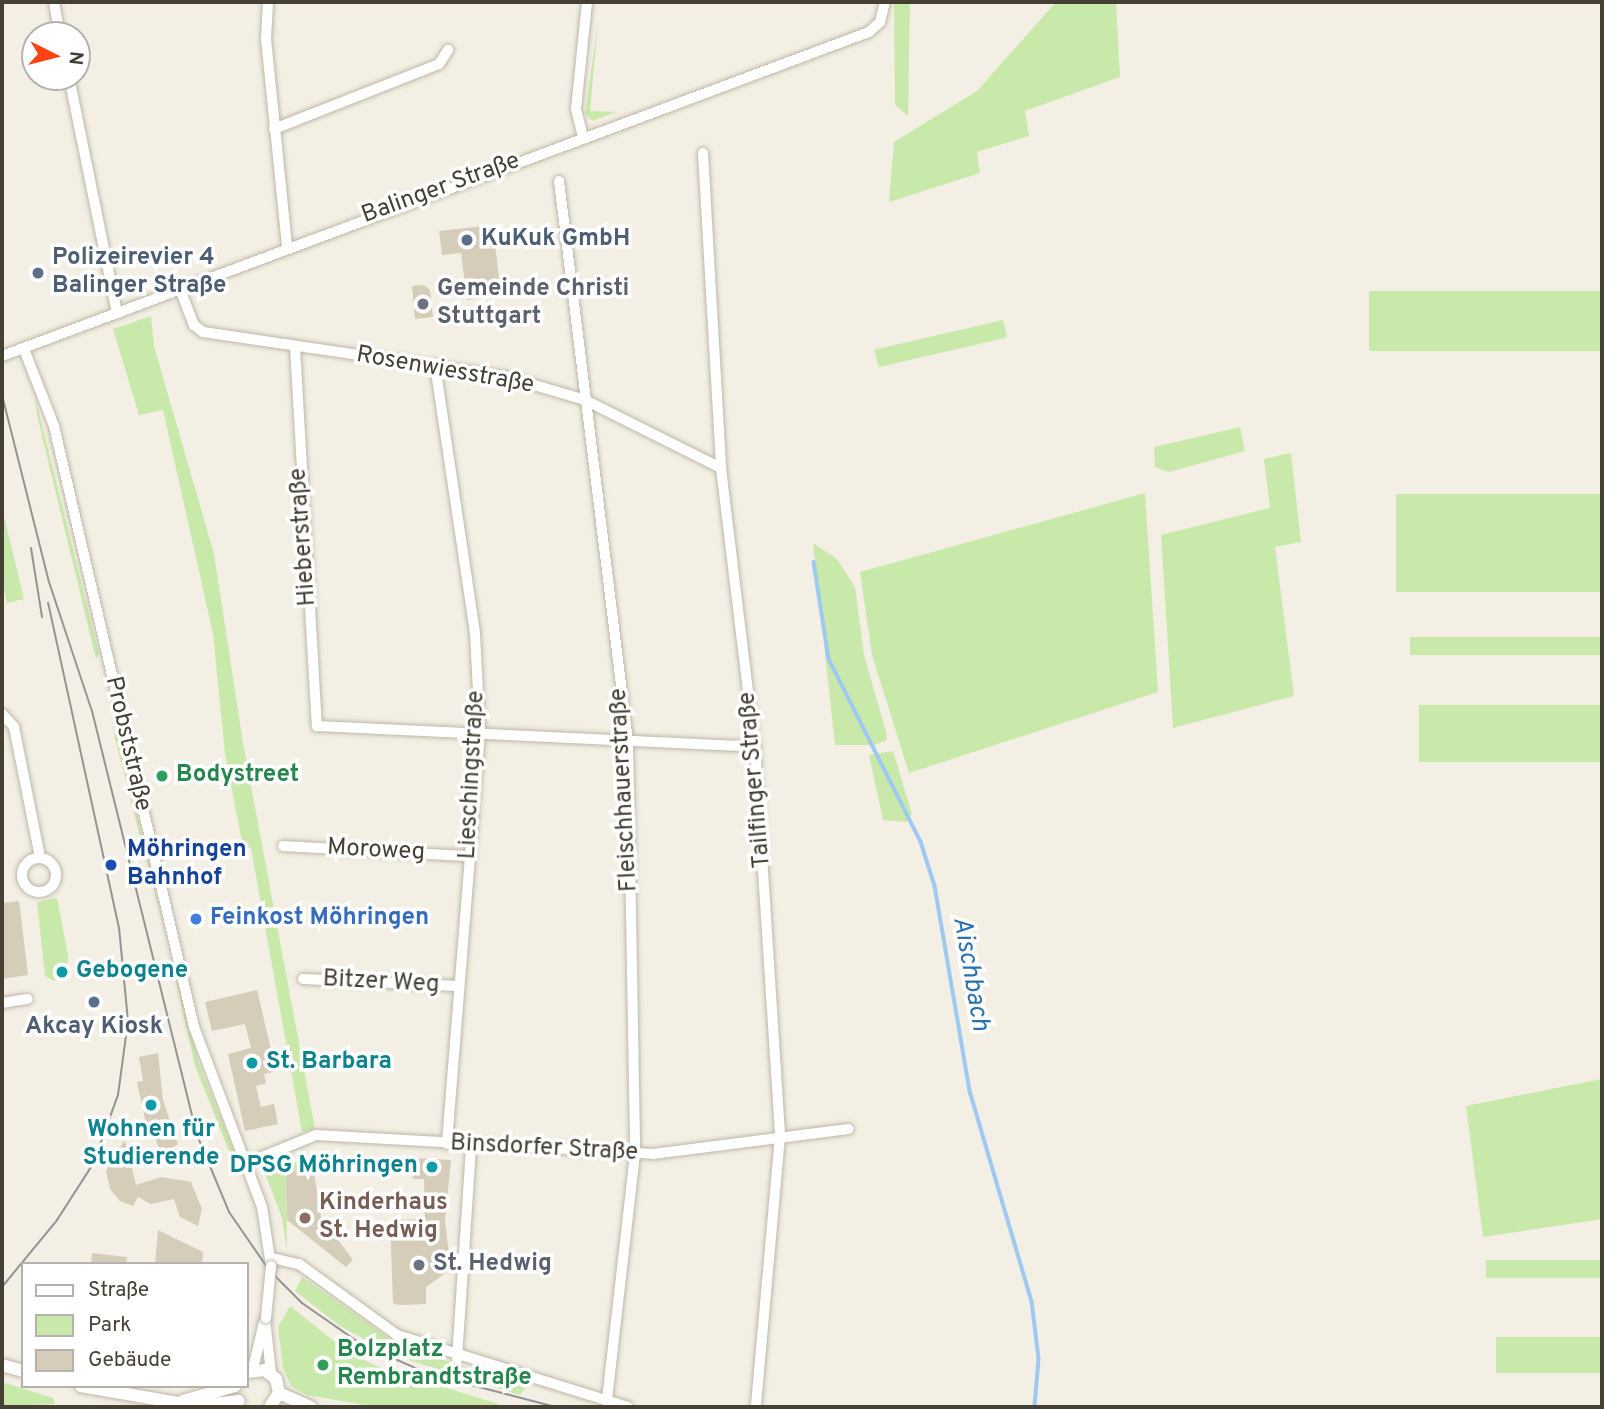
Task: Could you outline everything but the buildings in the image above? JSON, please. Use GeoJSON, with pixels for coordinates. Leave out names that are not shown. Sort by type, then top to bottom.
{"type":"FeatureCollection","features":[{"type":"Feature","properties":{"kind":"street"},"geometry":{"type":"LineString","coordinates":[[54,2],[57,21]]}},
{"type":"Feature","properties":{"kind":"street"},"geometry":{"type":"LineString","coordinates":[[268,2],[266,39],[287,247]]}},
{"type":"Feature","properties":{"kind":"street"},"geometry":{"type":"LineString","coordinates":[[583,137],[576,110],[587,2]]}},
{"type":"Feature","properties":{"kind":"street","name":"Balinger Straße"},"geometry":{"type":"LineString","coordinates":[[2,356],[287,247],[869,32],[880,22],[885,2]]}},
{"type":"Feature","properties":{"kind":"street"},"geometry":{"type":"LineString","coordinates":[[274,129],[439,64],[448,50]]}},
{"type":"Feature","properties":{"kind":"street"},"geometry":{"type":"LineString","coordinates":[[72,91],[117,313]]}},
{"type":"Feature","properties":{"kind":"street","name":"Tailfinger Straße"},"geometry":{"type":"LineString","coordinates":[[703,153],[721,468],[755,747],[780,1136],[756,1407]]}},
{"type":"Feature","properties":{"kind":"street","name":"Fleischhauerstraße"},"geometry":{"type":"LineString","coordinates":[[559,181],[628,741],[635,1154],[607,1401]]}},
{"type":"Feature","properties":{"kind":"street","name":"Rosenwiesstraße"},"geometry":{"type":"LineString","coordinates":[[180,289],[190,318],[203,332],[507,377],[585,400],[721,468]]}},
{"type":"Feature","properties":{"kind":"street","name":"Hieberstraße"},"geometry":{"type":"LineString","coordinates":[[296,347],[317,726],[480,732]]}},
{"type":"Feature","properties":{"kind":"street","name":"Probststraße"},"geometry":{"type":"LineString","coordinates":[[24,349],[54,426],[194,1027],[262,1207],[272,1262],[265,1318],[250,1371]]}},
{"type":"Feature","properties":{"kind":"street","name":"Lieschingstraße"},"geometry":{"type":"LineString","coordinates":[[435,365],[475,633],[480,732],[447,1144]]}},
{"type":"Feature","properties":{"kind":"street"},"geometry":{"type":"LineString","coordinates":[[2,713],[14,727],[40,857]]}},
{"type":"Feature","properties":{"kind":"street"},"geometry":{"type":"LineString","coordinates":[[480,732],[755,747]]}},
{"type":"Feature","properties":{"kind":"street","name":"Moroweg"},"geometry":{"type":"LineString","coordinates":[[283,846],[470,856]]}},
{"type":"Feature","properties":{"kind":"street","name":"Bitzer Weg"},"geometry":{"type":"LineString","coordinates":[[303,979],[459,986]]}},
{"type":"Feature","properties":{"kind":"street"},"geometry":{"type":"LineString","coordinates":[[2,1003],[27,999]]}},
{"type":"Feature","properties":{"kind":"street","name":"Binsdorfer Straße"},"geometry":{"type":"LineString","coordinates":[[245,1164],[316,1135],[635,1154],[848,1129]]}},
{"type":"Feature","properties":{"kind":"street"},"geometry":{"type":"LineString","coordinates":[[457,1357],[471,1146]]}},
{"type":"Feature","properties":{"kind":"street"},"geometry":{"type":"LineString","coordinates":[[272,1262],[299,1264],[397,1335],[457,1357],[628,1407]]}},
{"type":"Feature","properties":{"kind":"street","name":"Probststraße"},"geometry":{"type":"LineString","coordinates":[[265,1318],[271,1373]]}},
{"type":"Feature","properties":{"kind":"street"},"geometry":{"type":"LineString","coordinates":[[2,1365],[21,1370]]}},
{"type":"Feature","properties":{"kind":"street"},"geometry":{"type":"LineString","coordinates":[[250,1371],[271,1373],[279,1393],[311,1407]]}},
{"type":"Feature","properties":{"kind":"street"},"geometry":{"type":"LineString","coordinates":[[92,1388],[196,1406],[242,1404]]}},
{"type":"Feature","properties":{"kind":"street"},"geometry":{"type":"LineString","coordinates":[[175,1403],[229,1388]]}},
{"type":"Feature","properties":{"kind":"street"},"geometry":{"type":"LineString","coordinates":[[271,1407],[279,1393]]}},
{"type":"Feature","properties":{"kind":"green space"},"geometry":{"type":"Polygon","coordinates":[[[894,2],[910,2],[908,116],[895,105],[894,2]]]}},
{"type":"Feature","properties":{"kind":"green space"},"geometry":{"type":"Polygon","coordinates":[[[1056,2],[1116,2],[1120,77],[1025,111],[1029,136],[977,152],[980,173],[889,202],[894,142],[977,91],[1056,2]]]}},
{"type":"Feature","properties":{"kind":"green space"},"geometry":{"type":"Polygon","coordinates":[[[598,23],[590,111],[616,112],[593,121],[585,114],[598,23]]]}},
{"type":"Feature","properties":{"kind":"green space"},"geometry":{"type":"Polygon","coordinates":[[[1369,291],[1602,291],[1602,351],[1369,351],[1369,291]]]}},
{"type":"Feature","properties":{"kind":"green space"},"geometry":{"type":"Polygon","coordinates":[[[151,316],[154,346],[214,554],[243,743],[315,1129],[302,1132],[251,848],[243,847],[225,754],[213,634],[163,410],[139,415],[113,329],[151,316]]]}},
{"type":"Feature","properties":{"kind":"green space"},"geometry":{"type":"Polygon","coordinates":[[[1003,320],[1007,338],[878,367],[874,350],[1003,320]]]}},
{"type":"Feature","properties":{"kind":"green space"},"geometry":{"type":"Polygon","coordinates":[[[35,397],[99,654],[96,659],[37,415],[35,397]]]}},
{"type":"Feature","properties":{"kind":"green space"},"geometry":{"type":"Polygon","coordinates":[[[1240,427],[1245,451],[1169,472],[1155,467],[1154,447],[1240,427]]]}},
{"type":"Feature","properties":{"kind":"green space"},"geometry":{"type":"Polygon","coordinates":[[[1291,453],[1301,542],[1275,547],[1294,696],[1173,728],[1161,535],[1270,508],[1264,459],[1291,453]]]}},
{"type":"Feature","properties":{"kind":"green space"},"geometry":{"type":"Polygon","coordinates":[[[1145,493],[1158,692],[909,773],[872,655],[860,572],[1145,493]]]}},
{"type":"Feature","properties":{"kind":"green space"},"geometry":{"type":"Polygon","coordinates":[[[1396,494],[1602,494],[1602,592],[1396,592],[1396,494]]]}},
{"type":"Feature","properties":{"kind":"green space"},"geometry":{"type":"Polygon","coordinates":[[[2,508],[24,599],[7,603],[2,580],[2,508]]]}},
{"type":"Feature","properties":{"kind":"green space"},"geometry":{"type":"Polygon","coordinates":[[[813,543],[837,559],[855,587],[864,655],[886,732],[887,740],[875,745],[835,745],[813,543]]]}},
{"type":"Feature","properties":{"kind":"green space"},"geometry":{"type":"Polygon","coordinates":[[[1410,637],[1602,637],[1602,655],[1410,655],[1410,637]]]}},
{"type":"Feature","properties":{"kind":"green space"},"geometry":{"type":"Polygon","coordinates":[[[1419,705],[1602,705],[1602,762],[1419,762],[1419,705]]]}},
{"type":"Feature","properties":{"kind":"green space"},"geometry":{"type":"Polygon","coordinates":[[[117,730],[167,940],[114,735],[117,730]]]}},
{"type":"Feature","properties":{"kind":"green space"},"geometry":{"type":"Polygon","coordinates":[[[893,751],[912,814],[906,822],[883,820],[869,755],[893,751]]]}},
{"type":"Feature","properties":{"kind":"green space"},"geometry":{"type":"Polygon","coordinates":[[[57,898],[68,955],[67,971],[54,981],[45,976],[37,902],[57,898]]]}},
{"type":"Feature","properties":{"kind":"green space"},"geometry":{"type":"Polygon","coordinates":[[[169,948],[199,1064],[238,1162],[233,1161],[195,1066],[169,948]]]}},
{"type":"Feature","properties":{"kind":"green space"},"geometry":{"type":"Polygon","coordinates":[[[1602,1079],[1602,1219],[1483,1237],[1466,1106],[1602,1079]]]}},
{"type":"Feature","properties":{"kind":"green space"},"geometry":{"type":"Polygon","coordinates":[[[316,1155],[317,1162],[286,1175],[287,1251],[282,1218],[262,1165],[270,1173],[316,1155]]]}},
{"type":"Feature","properties":{"kind":"green space"},"geometry":{"type":"Polygon","coordinates":[[[1486,1260],[1602,1260],[1602,1278],[1486,1278],[1486,1260]]]}},
{"type":"Feature","properties":{"kind":"green space"},"geometry":{"type":"Polygon","coordinates":[[[302,1277],[403,1348],[528,1385],[520,1395],[396,1356],[340,1326],[295,1291],[302,1277]]]}},
{"type":"Feature","properties":{"kind":"green space"},"geometry":{"type":"Polygon","coordinates":[[[290,1306],[345,1350],[376,1366],[508,1407],[377,1407],[307,1395],[291,1386],[283,1368],[278,1327],[290,1306]]]}},
{"type":"Feature","properties":{"kind":"green space"},"geometry":{"type":"Polygon","coordinates":[[[1496,1337],[1602,1337],[1602,1373],[1496,1373],[1496,1337]]]}},
{"type":"Feature","properties":{"kind":"green space"},"geometry":{"type":"Polygon","coordinates":[[[2,1382],[53,1398],[55,1404],[2,1407],[2,1382]]]}},
{"type":"Feature","properties":{"kind":"waterway","name":"Aischbach"},"geometry":{"type":"LineString","coordinates":[[814,562],[829,659],[921,842],[935,886],[970,1091],[1032,1301],[1039,1359],[1035,1407]]}},
{"type":"Feature","properties":{"kind":"tram line"},"geometry":{"type":"LineString","coordinates":[[2,395],[49,582],[92,711],[197,1135],[229,1212],[269,1270],[302,1303],[361,1344],[429,1374],[556,1407]]}},
{"type":"Feature","properties":{"kind":"tram line"},"geometry":{"type":"LineString","coordinates":[[31,548],[42,617]]}},
{"type":"Feature","properties":{"kind":"tram line"},"geometry":{"type":"LineString","coordinates":[[23,1262],[57,1220],[93,1164],[118,1095],[128,1021],[119,928],[48,603]]}},
{"type":"Feature","properties":{"kind":"tram line"},"geometry":{"type":"LineString","coordinates":[[2,1287],[21,1264]]}},
{"type":"Feature","properties":{"kind":"place","name":"KuKuk GmbH"},"geometry":{"type":"Point","coordinates":[467,240]}},
{"type":"Feature","properties":{"kind":"place","name":"Polizeirevier 4 Balinger Straße"},"geometry":{"type":"Point","coordinates":[38,273]}},
{"type":"Feature","properties":{"kind":"place","name":"Gemeinde Christi Stuttgart"},"geometry":{"type":"Point","coordinates":[423,304]}},
{"type":"Feature","properties":{"kind":"place","name":"Bodystreet"},"geometry":{"type":"Point","coordinates":[162,776]}},
{"type":"Feature","properties":{"kind":"place","name":"Möhringen Bahnhof"},"geometry":{"type":"Point","coordinates":[111,865]}},
{"type":"Feature","properties":{"kind":"place","name":"Feinkost Möhringen"},"geometry":{"type":"Point","coordinates":[196,919]}},
{"type":"Feature","properties":{"kind":"place","name":"Gebogene"},"geometry":{"type":"Point","coordinates":[62,972]}},
{"type":"Feature","properties":{"kind":"place","name":"Akcay Kiosk"},"geometry":{"type":"Point","coordinates":[94,1002]}},
{"type":"Feature","properties":{"kind":"place","name":"St. Barbara"},"geometry":{"type":"Point","coordinates":[252,1063]}},
{"type":"Feature","properties":{"kind":"place","name":"Wohnen für Studierende"},"geometry":{"type":"Point","coordinates":[151,1105]}},
{"type":"Feature","properties":{"kind":"place","name":"DPSG Möhringen"},"geometry":{"type":"Point","coordinates":[432,1167]}},
{"type":"Feature","properties":{"kind":"place","name":"Kinderhaus St. Hedwig"},"geometry":{"type":"Point","coordinates":[305,1218]}},
{"type":"Feature","properties":{"kind":"place","name":"St. Hedwig"},"geometry":{"type":"Point","coordinates":[419,1265]}},
{"type":"Feature","properties":{"kind":"place","name":"Bolzplatz Rembrandtstraße"},"geometry":{"type":"Point","coordinates":[323,1365]}}]}
